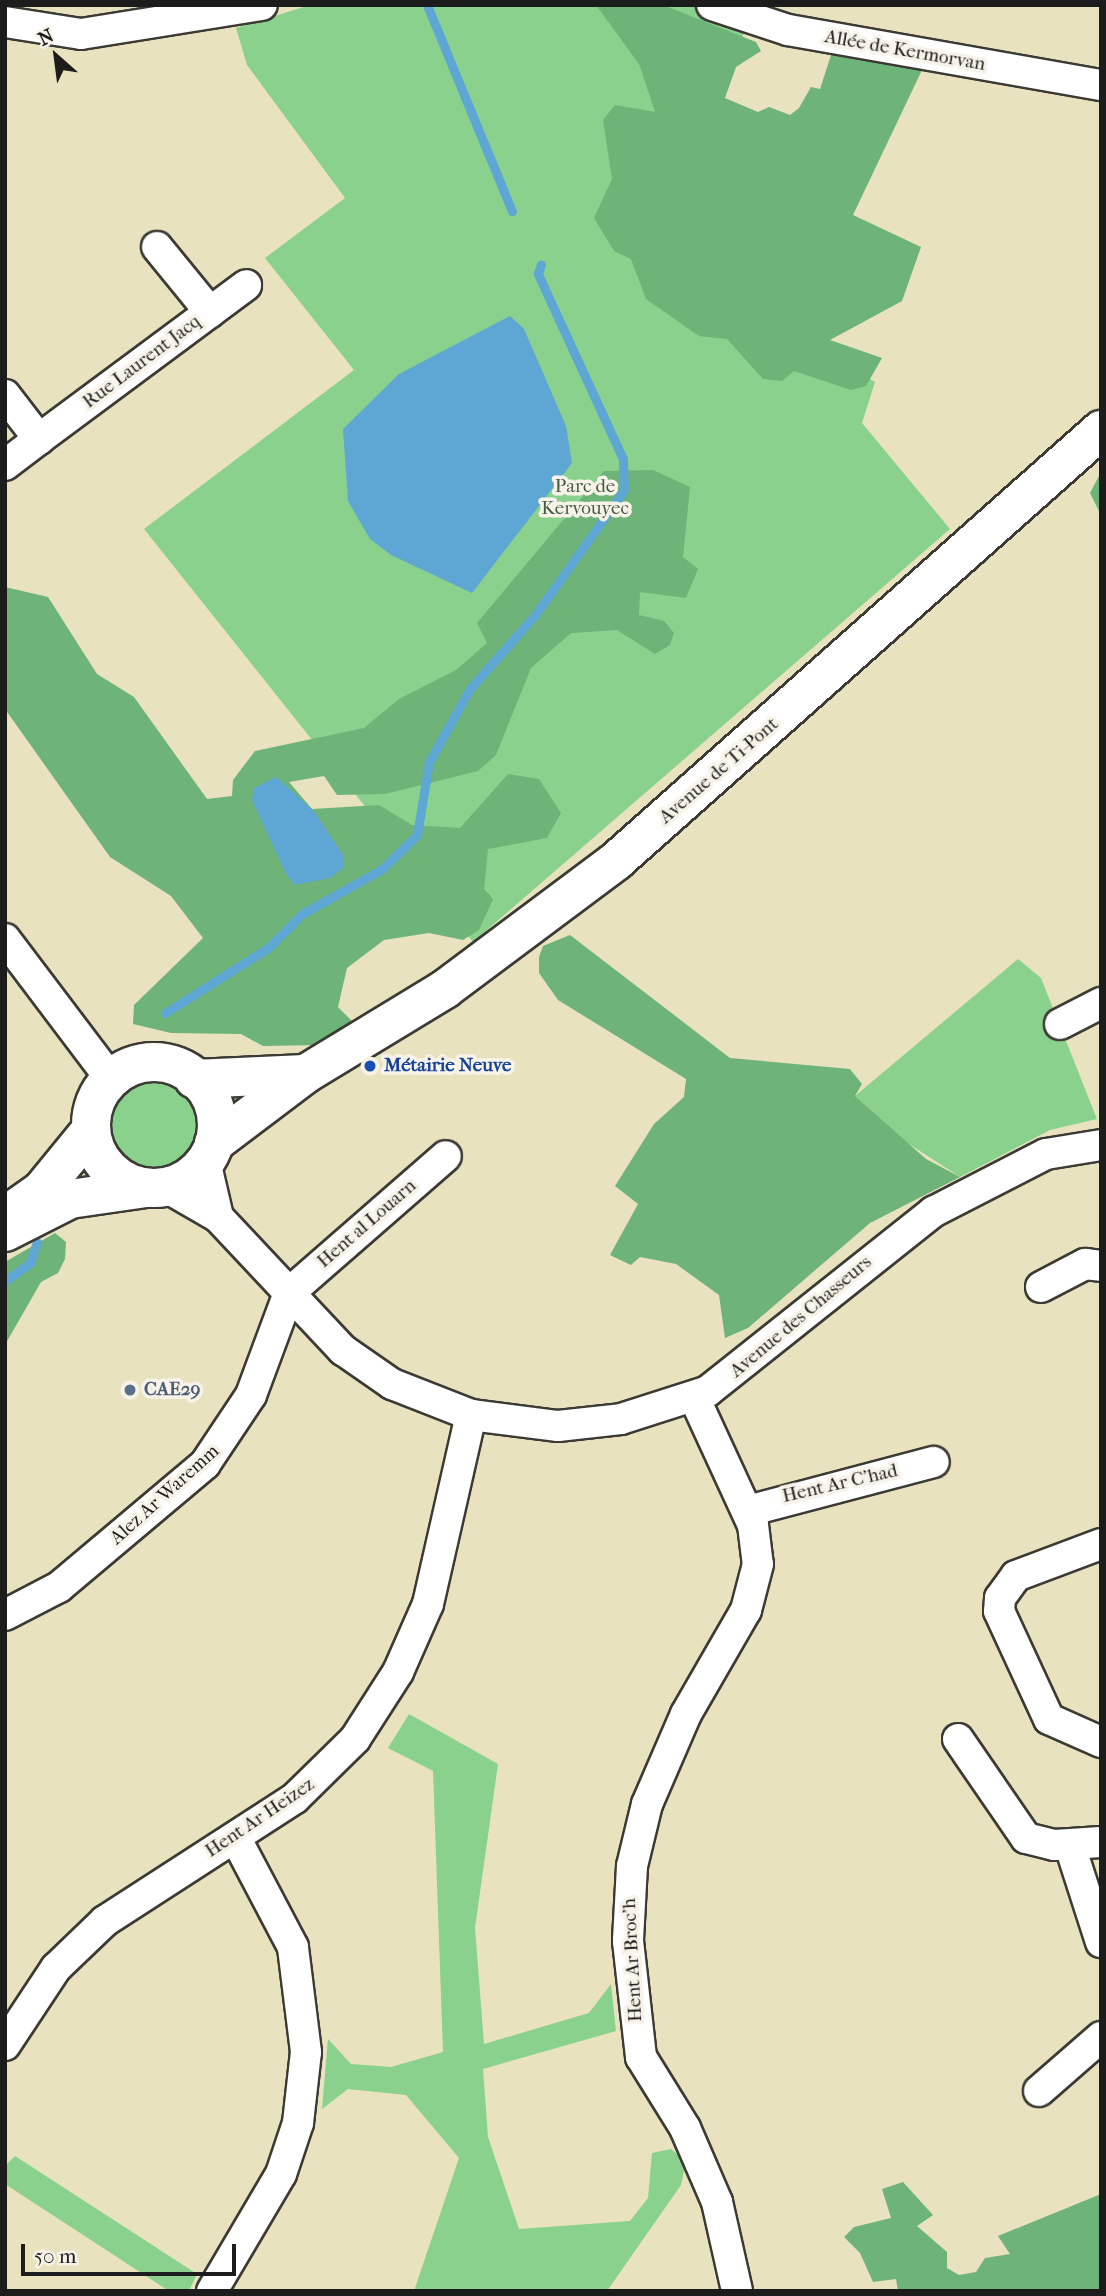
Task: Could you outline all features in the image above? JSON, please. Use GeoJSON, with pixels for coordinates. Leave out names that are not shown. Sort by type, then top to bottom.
{"type":"FeatureCollection","features":[{"type":"Feature","properties":{"kind":"street"},"geometry":{"type":"LineString","coordinates":[[5,22],[80,34],[262,5]]}},
{"type":"Feature","properties":{"kind":"street","name":"Allée de Kermorvan"},"geometry":{"type":"LineString","coordinates":[[712,5],[788,30],[1101,85]]}},
{"type":"Feature","properties":{"kind":"street"},"geometry":{"type":"LineString","coordinates":[[157,247],[210,312]]}},
{"type":"Feature","properties":{"kind":"street","name":"Rue Laurent Jacq"},"geometry":{"type":"LineString","coordinates":[[5,465],[246,285]]}},
{"type":"Feature","properties":{"kind":"street"},"geometry":{"type":"LineString","coordinates":[[5,395],[39,439]]}},
{"type":"Feature","properties":{"kind":"street","name":"Avenue de Ti-Pont"},"geometry":{"type":"LineString","coordinates":[[210,1152],[307,1073],[446,989],[616,861],[1101,430]]}},
{"type":"Feature","properties":{"kind":"street"},"geometry":{"type":"LineString","coordinates":[[5,939],[111,1079]]}},
{"type":"Feature","properties":{"kind":"street"},"geometry":{"type":"LineString","coordinates":[[1060,1024],[1101,1003]]}},
{"type":"Feature","properties":{"kind":"street"},"geometry":{"type":"LineString","coordinates":[[5,1214],[41,1191],[91,1130],[99,1093],[111,1079],[156,1063],[194,1079],[214,1107],[210,1152],[156,1187],[71,1199],[5,1232]]}},
{"type":"Feature","properties":{"kind":"street","name":"Avenue de Ti-Pont"},"geometry":{"type":"LineString","coordinates":[[194,1079],[256,1081],[307,1073]]}},
{"type":"Feature","properties":{"kind":"street"},"geometry":{"type":"LineString","coordinates":[[91,1130],[115,1175],[156,1187]]}},
{"type":"Feature","properties":{"kind":"street","name":"Avenue des Chasseurs"},"geometry":{"type":"LineString","coordinates":[[156,1187],[218,1217],[289,1293],[363,1366],[416,1396],[471,1415],[580,1425],[694,1397],[740,1371],[933,1212],[1046,1154],[1101,1145]]}},
{"type":"Feature","properties":{"kind":"street","name":"Avenue des Chasseurs"},"geometry":{"type":"LineString","coordinates":[[210,1152],[218,1217]]}},
{"type":"Feature","properties":{"kind":"street","name":"Hent al Louarn"},"geometry":{"type":"LineString","coordinates":[[289,1293],[446,1157]]}},
{"type":"Feature","properties":{"kind":"street"},"geometry":{"type":"LineString","coordinates":[[1041,1287],[1085,1264],[1101,1266]]}},
{"type":"Feature","properties":{"kind":"street","name":"Alez Ar Waremm"},"geometry":{"type":"LineString","coordinates":[[5,1615],[59,1587],[220,1448],[260,1376],[289,1293]]}},
{"type":"Feature","properties":{"kind":"street","name":"Hent Ar Broc'h"},"geometry":{"type":"LineString","coordinates":[[694,1397],[748,1511],[758,1548],[752,1596],[659,1771],[636,1841],[627,1906],[641,2057],[685,2128],[718,2202],[737,2291]]}},
{"type":"Feature","properties":{"kind":"street","name":"Hent Ar Heizez"},"geometry":{"type":"LineString","coordinates":[[5,2045],[56,1968],[94,1930],[314,1783],[388,1690],[428,1604],[471,1415]]}},
{"type":"Feature","properties":{"kind":"street","name":"Hent Ar C'had"},"geometry":{"type":"LineString","coordinates":[[748,1511],[934,1462]]}},
{"type":"Feature","properties":{"kind":"street"},"geometry":{"type":"LineString","coordinates":[[1101,1544],[1016,1576],[1000,1598],[999,1611],[1049,1719],[1101,1742]]}},
{"type":"Feature","properties":{"kind":"street"},"geometry":{"type":"LineString","coordinates":[[958,1738],[1019,1832],[1032,1842],[1070,1846],[1101,1842]]}},
{"type":"Feature","properties":{"kind":"street"},"geometry":{"type":"LineString","coordinates":[[212,2291],[281,2174],[298,2123],[306,2052],[293,1947],[235,1837]]}},
{"type":"Feature","properties":{"kind":"street"},"geometry":{"type":"LineString","coordinates":[[1070,1846],[1101,1942]]}},
{"type":"Feature","properties":{"kind":"street"},"geometry":{"type":"LineString","coordinates":[[1039,2091],[1101,2037]]}},
{"type":"Feature","properties":{"kind":"green space","name":"Parc de Kervouyec"},"geometry":{"type":"Polygon","coordinates":[[[310,5],[692,5],[744,33],[662,213],[802,338],[875,382],[862,423],[950,529],[473,942],[144,529],[354,370],[265,258],[345,198],[247,65],[236,28],[310,5]]]}},
{"type":"Feature","properties":{"kind":"green space"},"geometry":{"type":"Polygon","coordinates":[[[596,5],[663,5],[756,42],[761,51],[736,67],[725,98],[758,112],[769,107],[790,115],[799,108],[811,87],[820,89],[834,46],[922,70],[853,215],[921,247],[902,301],[830,340],[882,358],[866,386],[851,390],[794,371],[782,381],[763,379],[727,339],[699,336],[646,299],[631,259],[614,251],[594,218],[612,179],[603,120],[615,105],[655,112],[639,64],[596,5]]]}},
{"type":"Feature","properties":{"kind":"green space"},"geometry":{"type":"Polygon","coordinates":[[[653,470],[690,487],[683,557],[698,569],[686,598],[640,592],[639,615],[664,621],[674,633],[670,645],[655,654],[617,630],[571,633],[531,668],[496,755],[478,771],[385,794],[337,795],[324,776],[289,782],[312,809],[379,805],[412,825],[460,828],[508,774],[539,779],[561,813],[547,838],[488,849],[484,889],[493,899],[479,930],[463,940],[429,933],[384,940],[347,968],[338,1007],[354,1023],[321,1045],[263,1046],[241,1034],[171,1033],[133,1024],[134,1005],[203,938],[171,896],[110,857],[5,709],[5,587],[48,597],[97,674],[134,697],[207,799],[232,796],[233,780],[255,751],[364,728],[399,699],[456,670],[487,643],[477,623],[604,471],[653,470]]]}},
{"type":"Feature","properties":{"kind":"green space"},"geometry":{"type":"Polygon","coordinates":[[[1101,472],[1101,515],[1090,493],[1101,472]]]}},
{"type":"Feature","properties":{"kind":"green space"},"geometry":{"type":"Polygon","coordinates":[[[570,935],[730,1058],[850,1069],[862,1084],[855,1096],[926,1159],[960,1177],[870,1223],[748,1328],[725,1338],[719,1295],[676,1264],[640,1257],[631,1265],[610,1255],[638,1204],[615,1186],[654,1124],[684,1097],[686,1079],[558,1000],[539,973],[539,957],[543,946],[570,935]]]}},
{"type":"Feature","properties":{"kind":"green space"},"geometry":{"type":"Polygon","coordinates":[[[1018,959],[1041,978],[1097,1119],[1050,1130],[960,1177],[906,1142],[855,1096],[1018,959]]]}},
{"type":"Feature","properties":{"kind":"green space"},"geometry":{"type":"Polygon","coordinates":[[[153,1083],[170,1086],[184,1095],[193,1109],[196,1126],[193,1143],[184,1157],[170,1166],[153,1169],[136,1166],[122,1157],[113,1143],[110,1126],[113,1109],[122,1095],[136,1086],[153,1083]]]}},
{"type":"Feature","properties":{"kind":"green space"},"geometry":{"type":"Polygon","coordinates":[[[55,1233],[66,1242],[65,1259],[58,1273],[41,1282],[6,1343],[5,1262],[55,1233]]]}},
{"type":"Feature","properties":{"kind":"green space"},"geometry":{"type":"Polygon","coordinates":[[[409,1714],[498,1764],[475,1928],[484,2044],[589,2013],[611,1984],[616,2031],[483,2069],[488,2137],[519,2229],[630,2221],[648,2198],[652,2153],[671,2149],[686,2161],[681,2185],[607,2291],[414,2291],[459,2158],[406,2095],[348,2089],[322,2109],[328,2039],[351,2064],[391,2067],[443,2052],[433,1771],[388,1748],[409,1714]]]}},
{"type":"Feature","properties":{"kind":"green space"},"geometry":{"type":"Polygon","coordinates":[[[15,2156],[197,2274],[189,2291],[169,2291],[5,2184],[5,2166],[15,2156]]]}},
{"type":"Feature","properties":{"kind":"green space"},"geometry":{"type":"Polygon","coordinates":[[[903,2182],[933,2215],[917,2226],[947,2252],[947,2268],[959,2275],[976,2272],[985,2258],[1010,2254],[998,2236],[1101,2194],[1101,2290],[898,2291],[896,2279],[873,2282],[860,2253],[844,2237],[854,2227],[891,2218],[882,2189],[903,2182]]]}},
{"type":"Feature","properties":{"kind":"water"},"geometry":{"type":"Polygon","coordinates":[[[510,316],[524,329],[566,426],[572,463],[472,593],[391,555],[370,539],[348,501],[343,429],[399,374],[510,316]]]}},
{"type":"Feature","properties":{"kind":"water"},"geometry":{"type":"Polygon","coordinates":[[[276,777],[314,811],[343,855],[343,868],[330,878],[295,885],[286,874],[252,800],[254,788],[276,777]]]}},
{"type":"Feature","properties":{"kind":"waterway"},"geometry":{"type":"LineString","coordinates":[[427,5],[512,211]]}},
{"type":"Feature","properties":{"kind":"waterway"},"geometry":{"type":"LineString","coordinates":[[165,1013],[268,948],[302,914],[382,869],[417,835],[429,762],[469,690],[535,615],[624,490],[623,459],[538,274],[541,264]]}},
{"type":"Feature","properties":{"kind":"waterway"},"geometry":{"type":"LineString","coordinates":[[5,1281],[30,1263],[37,1242]]}},
{"type":"Feature","properties":{"kind":"place","name":"Métairie Neuve"},"geometry":{"type":"Point","coordinates":[370,1066]}},
{"type":"Feature","properties":{"kind":"place","name":"CAE29"},"geometry":{"type":"Point","coordinates":[130,1390]}}]}
